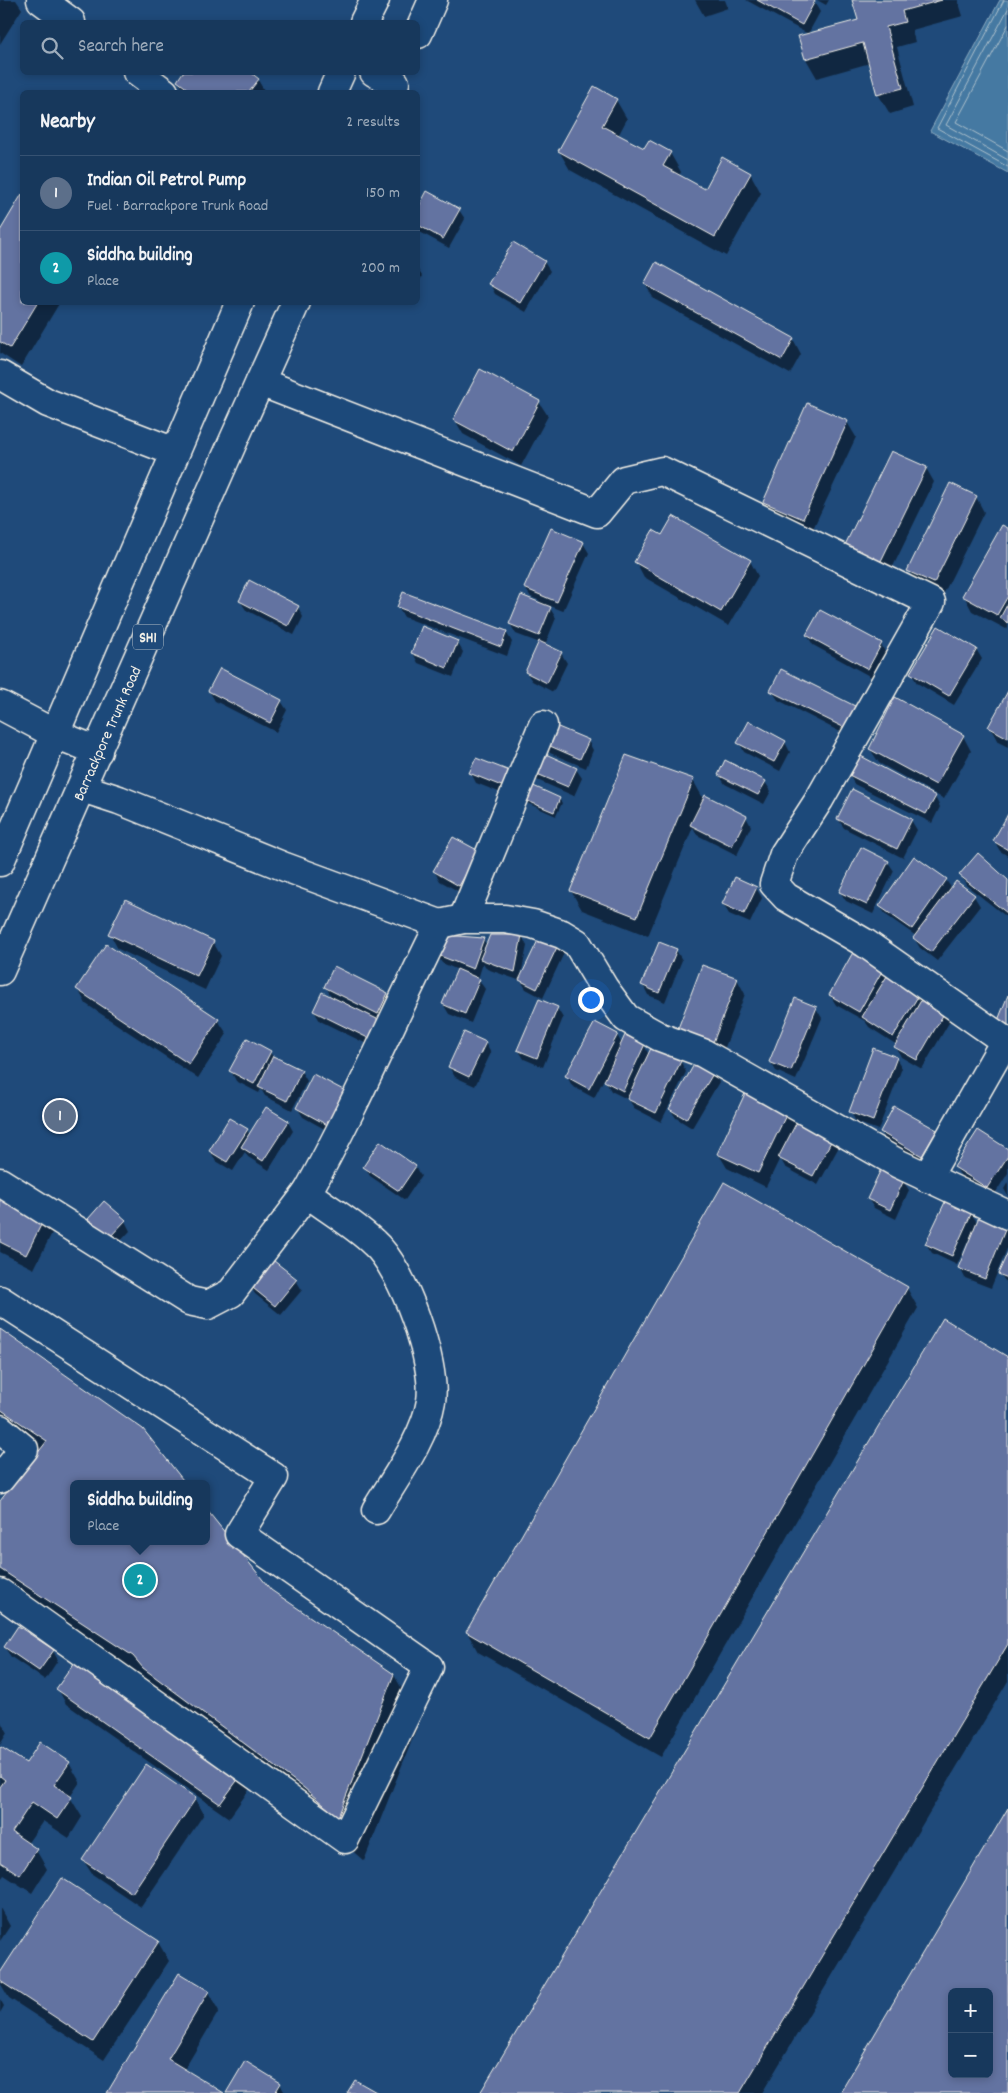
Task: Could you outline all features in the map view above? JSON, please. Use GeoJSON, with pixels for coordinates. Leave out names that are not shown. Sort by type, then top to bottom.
{"type":"FeatureCollection","features":[{"type":"Feature","properties":{"kind":"street"},"geometry":{"type":"LineString","coordinates":[[41,0],[68,20]]}},
{"type":"Feature","properties":{"kind":"street"},"geometry":{"type":"LineString","coordinates":[[365,20],[375,0]]}},
{"type":"Feature","properties":{"kind":"street"},"geometry":{"type":"LineString","coordinates":[[420,29],[433,0]]}},
{"type":"Feature","properties":{"kind":"street"},"geometry":{"type":"LineString","coordinates":[[141,75],[161,90]]}},
{"type":"Feature","properties":{"kind":"street"},"geometry":{"type":"LineString","coordinates":[[333,90],[340,75]]}},
{"type":"Feature","properties":{"kind":"street"},"geometry":{"type":"LineString","coordinates":[[0,862],[239,305]]}},
{"type":"Feature","properties":{"kind":"street","name":"Barrackpore Trunk Road"},"geometry":{"type":"LineString","coordinates":[[0,971],[295,305]]}},
{"type":"Feature","properties":{"kind":"street"},"geometry":{"type":"LineString","coordinates":[[0,375],[48,403],[175,452]]}},
{"type":"Feature","properties":{"kind":"street"},"geometry":{"type":"LineString","coordinates":[[260,382],[597,513],[624,480],[662,471],[931,602],[819,800],[784,854],[774,884],[786,897],[865,943],[1006,1042],[927,1178]]}},
{"type":"Feature","properties":{"kind":"street"},"geometry":{"type":"LineString","coordinates":[[0,705],[55,734],[98,751]]}},
{"type":"Feature","properties":{"kind":"street"},"geometry":{"type":"LineString","coordinates":[[0,1182],[189,1301],[208,1305],[231,1293],[307,1193],[334,1144],[452,921],[543,725]]}},
{"type":"Feature","properties":{"kind":"street"},"geometry":{"type":"LineString","coordinates":[[82,788],[119,800],[284,867],[452,921],[505,919],[533,924],[562,934],[577,943],[604,988],[626,1018],[660,1037],[703,1052],[927,1178],[1008,1215]]}},
{"type":"Feature","properties":{"kind":"street"},"geometry":{"type":"LineString","coordinates":[[307,1193],[376,1244],[395,1268],[425,1350],[432,1381],[431,1402],[420,1435],[376,1510]]}},
{"type":"Feature","properties":{"kind":"street"},"geometry":{"type":"LineString","coordinates":[[0,1300],[274,1477],[239,1534],[429,1666],[345,1839],[0,1593]]}},
{"type":"Feature","properties":{"kind":"street"},"geometry":{"type":"LineString","coordinates":[[0,1429],[24,1448],[0,1479]]}},
{"type":"Feature","properties":{"kind":"water"},"geometry":{"type":"Polygon","coordinates":[[[1000,0],[1008,0],[1008,173],[930,131],[1000,0]]]}},
{"type":"Feature","properties":{"kind":"building"},"geometry":{"type":"Polygon","coordinates":[[[757,0],[813,0],[815,1],[802,25],[757,0]]]}},
{"type":"Feature","properties":{"kind":"building"},"geometry":{"type":"Polygon","coordinates":[[[852,0],[942,0],[902,11],[905,22],[886,27],[903,88],[877,95],[863,43],[805,59],[798,36],[858,20],[852,0]]]}},
{"type":"Feature","properties":{"kind":"building"},"geometry":{"type":"Polygon","coordinates":[[[181,75],[254,75],[259,79],[251,90],[189,90],[177,81],[181,75]]]}},
{"type":"Feature","properties":{"kind":"building"},"geometry":{"type":"Polygon","coordinates":[[[594,86],[617,99],[602,126],[644,148],[649,140],[671,152],[663,166],[705,189],[722,157],[751,173],[715,237],[558,151],[594,86]]]}},
{"type":"Feature","properties":{"kind":"building"},"geometry":{"type":"Polygon","coordinates":[[[427,191],[460,209],[443,239],[420,226],[420,204],[427,191]]]}},
{"type":"Feature","properties":{"kind":"building"},"geometry":{"type":"Polygon","coordinates":[[[20,197],[20,305],[36,305],[10,348],[0,342],[0,231],[20,197]]]}},
{"type":"Feature","properties":{"kind":"building"},"geometry":{"type":"Polygon","coordinates":[[[513,242],[545,261],[520,303],[488,284],[513,242]]]}},
{"type":"Feature","properties":{"kind":"building"},"geometry":{"type":"Polygon","coordinates":[[[656,262],[794,338],[782,360],[644,284],[656,262]]]}},
{"type":"Feature","properties":{"kind":"building"},"geometry":{"type":"Polygon","coordinates":[[[480,369],[540,401],[513,452],[453,420],[480,369]]]}},
{"type":"Feature","properties":{"kind":"building"},"geometry":{"type":"Polygon","coordinates":[[[807,403],[848,421],[803,519],[763,502],[807,403]]]}},
{"type":"Feature","properties":{"kind":"building"},"geometry":{"type":"Polygon","coordinates":[[[891,451],[927,467],[880,563],[844,547],[891,451]]]}},
{"type":"Feature","properties":{"kind":"building"},"geometry":{"type":"Polygon","coordinates":[[[950,483],[977,496],[934,583],[907,571],[950,483]]]}},
{"type":"Feature","properties":{"kind":"building"},"geometry":{"type":"Polygon","coordinates":[[[673,516],[751,560],[721,612],[634,562],[653,530],[662,535],[673,516]]]}},
{"type":"Feature","properties":{"kind":"building"},"geometry":{"type":"Polygon","coordinates":[[[1002,525],[1008,528],[1008,596],[997,615],[962,596],[1002,525]]]}},
{"type":"Feature","properties":{"kind":"building"},"geometry":{"type":"Polygon","coordinates":[[[551,528],[584,542],[557,602],[524,588],[551,528]]]}},
{"type":"Feature","properties":{"kind":"building"},"geometry":{"type":"Polygon","coordinates":[[[249,580],[299,606],[288,626],[239,601],[249,580]]]}},
{"type":"Feature","properties":{"kind":"building"},"geometry":{"type":"Polygon","coordinates":[[[403,592],[507,631],[501,647],[397,607],[403,592]]]}},
{"type":"Feature","properties":{"kind":"building"},"geometry":{"type":"Polygon","coordinates":[[[521,595],[551,607],[539,636],[509,624],[521,595]]]}},
{"type":"Feature","properties":{"kind":"building"},"geometry":{"type":"Polygon","coordinates":[[[1008,603],[1008,623],[1000,618],[1008,603]]]}},
{"type":"Feature","properties":{"kind":"building"},"geometry":{"type":"Polygon","coordinates":[[[820,610],[882,643],[868,669],[806,635],[820,610]]]}},
{"type":"Feature","properties":{"kind":"building"},"geometry":{"type":"Polygon","coordinates":[[[422,626],[458,641],[447,668],[411,653],[422,626]]]}},
{"type":"Feature","properties":{"kind":"building"},"geometry":{"type":"Polygon","coordinates":[[[938,626],[977,649],[949,696],[910,673],[938,626]]]}},
{"type":"Feature","properties":{"kind":"building"},"geometry":{"type":"Polygon","coordinates":[[[539,641],[562,652],[547,683],[525,672],[539,641]]]}},
{"type":"Feature","properties":{"kind":"building"},"geometry":{"type":"Polygon","coordinates":[[[220,668],[282,700],[270,723],[208,691],[220,668]]]}},
{"type":"Feature","properties":{"kind":"building"},"geometry":{"type":"Polygon","coordinates":[[[781,669],[857,707],[847,729],[770,691],[781,669]]]}},
{"type":"Feature","properties":{"kind":"building"},"geometry":{"type":"Polygon","coordinates":[[[1008,691],[1008,738],[988,727],[1008,691]]]}},
{"type":"Feature","properties":{"kind":"building"},"geometry":{"type":"Polygon","coordinates":[[[895,697],[964,735],[936,785],[869,749],[895,697]]]}},
{"type":"Feature","properties":{"kind":"building"},"geometry":{"type":"Polygon","coordinates":[[[749,721],[786,741],[774,762],[737,743],[749,721]]]}},
{"type":"Feature","properties":{"kind":"building"},"geometry":{"type":"Polygon","coordinates":[[[551,724],[589,740],[580,759],[543,743],[551,724]]]}},
{"type":"Feature","properties":{"kind":"building"},"geometry":{"type":"Polygon","coordinates":[[[539,751],[577,768],[568,787],[530,771],[539,751]]]}},
{"type":"Feature","properties":{"kind":"building"},"geometry":{"type":"Polygon","coordinates":[[[626,755],[694,779],[637,917],[570,891],[626,755]]]}},
{"type":"Feature","properties":{"kind":"building"},"geometry":{"type":"Polygon","coordinates":[[[859,755],[936,796],[926,814],[847,774],[859,755]]]}},
{"type":"Feature","properties":{"kind":"building"},"geometry":{"type":"Polygon","coordinates":[[[476,758],[515,773],[509,789],[469,773],[476,758]]]}},
{"type":"Feature","properties":{"kind":"building"},"geometry":{"type":"Polygon","coordinates":[[[725,760],[766,781],[758,795],[718,775],[725,760]]]}},
{"type":"Feature","properties":{"kind":"building"},"geometry":{"type":"Polygon","coordinates":[[[529,784],[560,798],[554,812],[523,799],[529,784]]]}},
{"type":"Feature","properties":{"kind":"building"},"geometry":{"type":"Polygon","coordinates":[[[852,789],[912,819],[897,849],[837,819],[852,789]]]}},
{"type":"Feature","properties":{"kind":"building"},"geometry":{"type":"Polygon","coordinates":[[[705,795],[747,816],[732,846],[690,825],[705,795]]]}},
{"type":"Feature","properties":{"kind":"building"},"geometry":{"type":"Polygon","coordinates":[[[1008,814],[1008,850],[993,841],[1008,814]]]}},
{"type":"Feature","properties":{"kind":"building"},"geometry":{"type":"Polygon","coordinates":[[[453,837],[479,851],[459,886],[433,871],[453,837]]]}},
{"type":"Feature","properties":{"kind":"building"},"geometry":{"type":"Polygon","coordinates":[[[861,847],[889,861],[867,905],[839,892],[861,847]]]}},
{"type":"Feature","properties":{"kind":"building"},"geometry":{"type":"Polygon","coordinates":[[[978,853],[1008,880],[1007,913],[959,875],[978,853]]]}},
{"type":"Feature","properties":{"kind":"building"},"geometry":{"type":"Polygon","coordinates":[[[914,856],[947,879],[912,929],[879,906],[914,856]]]}},
{"type":"Feature","properties":{"kind":"building"},"geometry":{"type":"Polygon","coordinates":[[[735,877],[757,887],[744,914],[722,904],[735,877]]]}},
{"type":"Feature","properties":{"kind":"building"},"geometry":{"type":"Polygon","coordinates":[[[956,881],[975,895],[931,952],[913,938],[956,881]]]}},
{"type":"Feature","properties":{"kind":"building"},"geometry":{"type":"Polygon","coordinates":[[[125,899],[214,941],[197,976],[108,934],[125,899]]]}},
{"type":"Feature","properties":{"kind":"building"},"geometry":{"type":"Polygon","coordinates":[[[541,934],[559,943],[537,989],[519,980],[541,934]]]}},
{"type":"Feature","properties":{"kind":"building"},"geometry":{"type":"Polygon","coordinates":[[[444,935],[484,938],[473,969],[435,954],[444,935]]]}},
{"type":"Feature","properties":{"kind":"building"},"geometry":{"type":"Polygon","coordinates":[[[490,935],[522,935],[515,972],[480,959],[490,935]]]}},
{"type":"Feature","properties":{"kind":"building"},"geometry":{"type":"Polygon","coordinates":[[[659,942],[677,949],[659,993],[641,985],[659,942]]]}},
{"type":"Feature","properties":{"kind":"building"},"geometry":{"type":"Polygon","coordinates":[[[106,944],[219,1019],[189,1064],[76,989],[106,944]]]}},
{"type":"Feature","properties":{"kind":"building"},"geometry":{"type":"Polygon","coordinates":[[[856,947],[886,964],[859,1012],[829,995],[856,947]]]}},
{"type":"Feature","properties":{"kind":"building"},"geometry":{"type":"Polygon","coordinates":[[[702,965],[738,978],[712,1045],[677,1031],[702,965]]]}},
{"type":"Feature","properties":{"kind":"building"},"geometry":{"type":"Polygon","coordinates":[[[334,966],[388,993],[378,1014],[324,987],[334,966]]]}},
{"type":"Feature","properties":{"kind":"building"},"geometry":{"type":"Polygon","coordinates":[[[457,969],[480,979],[465,1014],[442,1004],[457,969]]]}},
{"type":"Feature","properties":{"kind":"building"},"geometry":{"type":"Polygon","coordinates":[[[890,971],[922,990],[893,1037],[862,1017],[890,971]]]}},
{"type":"Feature","properties":{"kind":"building"},"geometry":{"type":"Polygon","coordinates":[[[322,992],[381,1021],[372,1040],[313,1011],[322,992]]]}},
{"type":"Feature","properties":{"kind":"building"},"geometry":{"type":"Polygon","coordinates":[[[1008,995],[1008,1027],[997,1023],[1008,995]]]}},
{"type":"Feature","properties":{"kind":"building"},"geometry":{"type":"Polygon","coordinates":[[[923,997],[946,1010],[917,1060],[894,1047],[923,997]]]}},
{"type":"Feature","properties":{"kind":"building"},"geometry":{"type":"Polygon","coordinates":[[[795,998],[817,1007],[791,1071],[769,1062],[795,998]]]}},
{"type":"Feature","properties":{"kind":"building"},"geometry":{"type":"Polygon","coordinates":[[[539,999],[558,1007],[537,1058],[517,1050],[539,999]]]}},
{"type":"Feature","properties":{"kind":"building"},"geometry":{"type":"Polygon","coordinates":[[[595,1022],[618,1034],[589,1089],[565,1076],[595,1022]]]}},
{"type":"Feature","properties":{"kind":"building"},"geometry":{"type":"Polygon","coordinates":[[[464,1032],[486,1042],[469,1077],[448,1067],[464,1032]]]}},
{"type":"Feature","properties":{"kind":"building"},"geometry":{"type":"Polygon","coordinates":[[[625,1035],[645,1044],[623,1091],[604,1081],[625,1035]]]}},
{"type":"Feature","properties":{"kind":"building"},"geometry":{"type":"Polygon","coordinates":[[[247,1038],[271,1051],[254,1084],[229,1071],[247,1038]]]}},
{"type":"Feature","properties":{"kind":"building"},"geometry":{"type":"Polygon","coordinates":[[[652,1046],[681,1061],[656,1113],[627,1099],[652,1046]]]}},
{"type":"Feature","properties":{"kind":"building"},"geometry":{"type":"Polygon","coordinates":[[[873,1048],[897,1057],[873,1121],[849,1112],[873,1048]]]}},
{"type":"Feature","properties":{"kind":"building"},"geometry":{"type":"Polygon","coordinates":[[[273,1056],[302,1070],[287,1101],[258,1087],[273,1056]]]}},
{"type":"Feature","properties":{"kind":"building"},"geometry":{"type":"Polygon","coordinates":[[[696,1061],[714,1072],[686,1119],[669,1109],[696,1061]]]}},
{"type":"Feature","properties":{"kind":"building"},"geometry":{"type":"Polygon","coordinates":[[[313,1074],[349,1093],[331,1127],[296,1108],[313,1074]]]}},
{"type":"Feature","properties":{"kind":"building"},"geometry":{"type":"Polygon","coordinates":[[[748,1087],[790,1107],[758,1173],[717,1154],[748,1087]]]}},
{"type":"Feature","properties":{"kind":"building"},"geometry":{"type":"Polygon","coordinates":[[[894,1106],[937,1130],[922,1156],[880,1132],[894,1106]]]}},
{"type":"Feature","properties":{"kind":"building"},"geometry":{"type":"Polygon","coordinates":[[[266,1107],[289,1121],[263,1161],[241,1147],[266,1107]]]}},
{"type":"Feature","properties":{"kind":"building"},"geometry":{"type":"Polygon","coordinates":[[[801,1114],[836,1132],[813,1176],[778,1158],[801,1114]]]}},
{"type":"Feature","properties":{"kind":"building"},"geometry":{"type":"Polygon","coordinates":[[[229,1118],[248,1129],[227,1162],[209,1151],[229,1118]]]}},
{"type":"Feature","properties":{"kind":"building"},"geometry":{"type":"Polygon","coordinates":[[[978,1130],[1008,1149],[1008,1156],[987,1188],[954,1167],[978,1130]]]}},
{"type":"Feature","properties":{"kind":"building"},"geometry":{"type":"Polygon","coordinates":[[[380,1141],[416,1166],[399,1191],[363,1167],[380,1141]]]}},
{"type":"Feature","properties":{"kind":"building"},"geometry":{"type":"Polygon","coordinates":[[[881,1169],[904,1180],[890,1210],[867,1199],[881,1169]]]}},
{"type":"Feature","properties":{"kind":"building"},"geometry":{"type":"Polygon","coordinates":[[[724,1182],[908,1287],[650,1738],[466,1632],[724,1182]]]}},
{"type":"Feature","properties":{"kind":"building"},"geometry":{"type":"Polygon","coordinates":[[[0,1190],[47,1213],[26,1255],[0,1242],[0,1190]]]}},
{"type":"Feature","properties":{"kind":"building"},"geometry":{"type":"Polygon","coordinates":[[[946,1200],[972,1212],[952,1256],[925,1244],[946,1200]]]}},
{"type":"Feature","properties":{"kind":"building"},"geometry":{"type":"Polygon","coordinates":[[[104,1201],[126,1220],[109,1238],[88,1219],[104,1201]]]}},
{"type":"Feature","properties":{"kind":"building"},"geometry":{"type":"Polygon","coordinates":[[[980,1214],[1007,1225],[985,1279],[958,1268],[980,1214]]]}},
{"type":"Feature","properties":{"kind":"building"},"geometry":{"type":"Polygon","coordinates":[[[1008,1252],[1008,1278],[998,1274],[1008,1252]]]}},
{"type":"Feature","properties":{"kind":"building"},"geometry":{"type":"Polygon","coordinates":[[[269,1257],[297,1279],[275,1306],[248,1284],[269,1257]]]}},
{"type":"Feature","properties":{"kind":"building"},"geometry":{"type":"Polygon","coordinates":[[[943,1318],[1008,1357],[1008,1644],[740,2093],[480,2093],[943,1318]]]}},
{"type":"Feature","properties":{"kind":"building"},"geometry":{"type":"Polygon","coordinates":[[[0,1329],[143,1429],[183,1480],[70,1480],[70,1545],[210,1545],[210,1514],[271,1590],[394,1674],[338,1817],[304,1788],[143,1668],[133,1656],[0,1569],[0,1501],[47,1441],[0,1409],[0,1329]]]}},
{"type":"Feature","properties":{"kind":"building"},"geometry":{"type":"Polygon","coordinates":[[[18,1626],[54,1650],[39,1671],[4,1647],[18,1626]]]}},
{"type":"Feature","properties":{"kind":"building"},"geometry":{"type":"Polygon","coordinates":[[[77,1659],[242,1774],[220,1804],[56,1689],[77,1659]]]}},
{"type":"Feature","properties":{"kind":"building"},"geometry":{"type":"Polygon","coordinates":[[[40,1742],[70,1762],[54,1785],[72,1797],[57,1819],[32,1802],[12,1832],[37,1849],[20,1875],[0,1862],[0,1787],[5,1780],[0,1776],[0,1748],[26,1763],[40,1742]]]}},
{"type":"Feature","properties":{"kind":"building"},"geometry":{"type":"Polygon","coordinates":[[[146,1764],[196,1798],[132,1893],[82,1860],[146,1764]]]}},
{"type":"Feature","properties":{"kind":"building"},"geometry":{"type":"Polygon","coordinates":[[[1008,1808],[1008,2093],[840,2093],[1008,1808]]]}},
{"type":"Feature","properties":{"kind":"building"},"geometry":{"type":"Polygon","coordinates":[[[62,1878],[159,1941],[93,2042],[0,1981],[0,1973],[62,1878]]]}},
{"type":"Feature","properties":{"kind":"building"},"geometry":{"type":"Polygon","coordinates":[[[179,1973],[209,1991],[168,2059],[224,2093],[107,2093],[179,1973]]]}},
{"type":"Feature","properties":{"kind":"building"},"geometry":{"type":"Polygon","coordinates":[[[245,2061],[281,2083],[275,2093],[226,2093],[245,2061]]]}},
{"type":"Feature","properties":{"kind":"building"},"geometry":{"type":"Polygon","coordinates":[[[355,2080],[378,2093],[347,2093],[355,2080]]]}},
{"type":"Feature","properties":{"kind":"place","name":"Indian Oil Petrol Pump"},"geometry":{"type":"Point","coordinates":[60,1116]}},
{"type":"Feature","properties":{"kind":"place","name":"Siddha building"},"geometry":{"type":"Point","coordinates":[140,1580]}}]}
